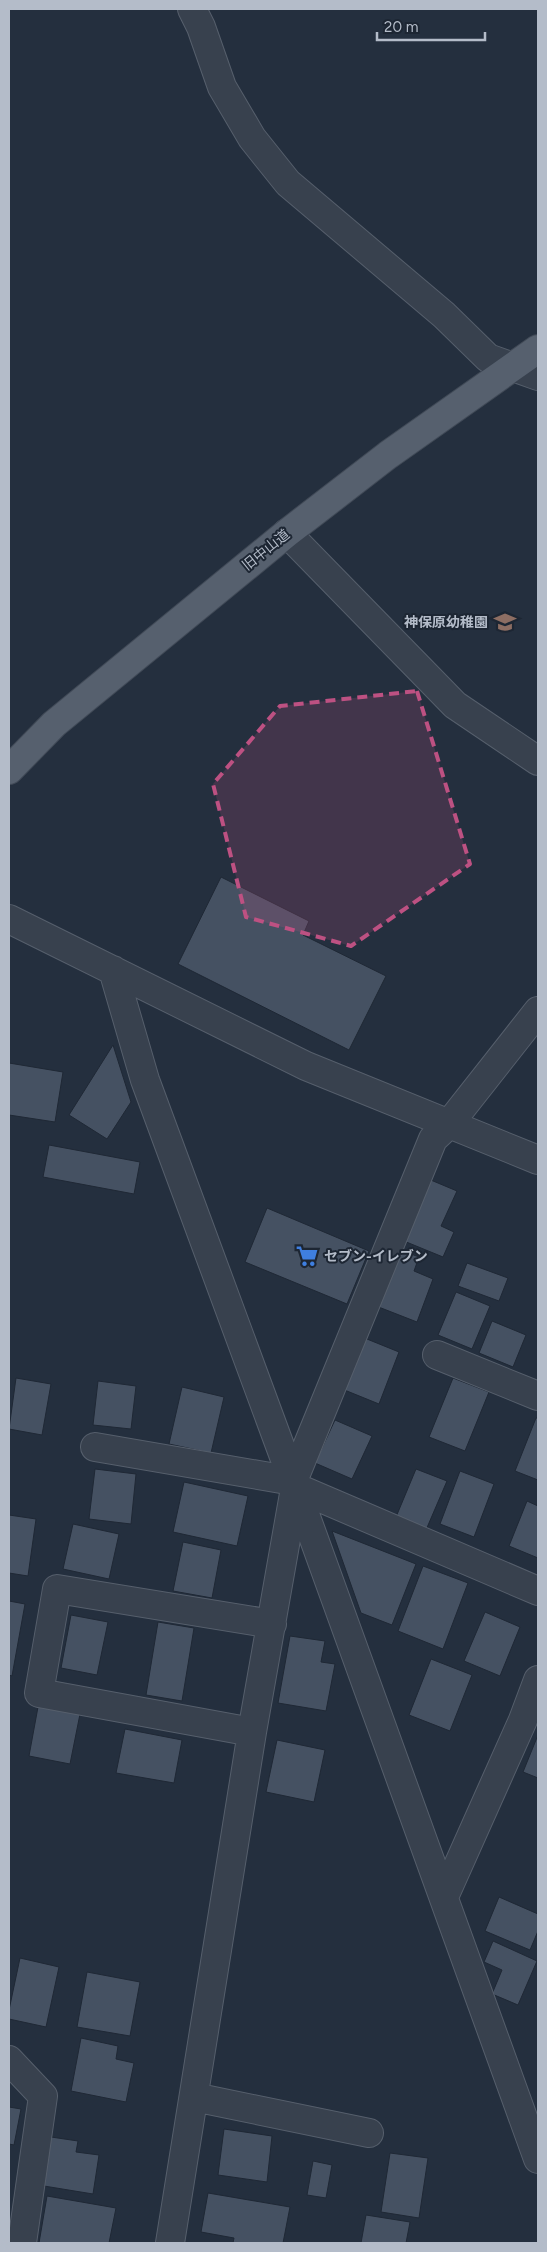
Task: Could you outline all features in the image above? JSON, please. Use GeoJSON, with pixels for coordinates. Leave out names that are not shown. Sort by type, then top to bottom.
{"type":"FeatureCollection","features":[{"type":"Feature","properties":{"kind":"main road","name":"旧中山道"},"geometry":{"type":"LineString","coordinates":[[9,770],[54,724],[287,532],[388,455],[538,348]]}},
{"type":"Feature","properties":{"kind":"street"},"geometry":{"type":"LineString","coordinates":[[192,9],[201,27],[222,87],[252,138],[288,183],[444,315],[488,358],[538,376]]}},
{"type":"Feature","properties":{"kind":"street"},"geometry":{"type":"LineString","coordinates":[[287,532],[455,704],[538,761]]}},
{"type":"Feature","properties":{"kind":"street"},"geometry":{"type":"LineString","coordinates":[[9,919],[306,1066],[538,1160]]}},
{"type":"Feature","properties":{"kind":"street"},"geometry":{"type":"LineString","coordinates":[[113,970],[145,1080],[294,1484],[538,2159]]}},
{"type":"Feature","properties":{"kind":"street"},"geometry":{"type":"LineString","coordinates":[[173,2241],[252,1732],[272,1624],[294,1484],[433,1139],[448,1124],[538,1012]]}},
{"type":"Feature","properties":{"kind":"street"},"geometry":{"type":"LineString","coordinates":[[437,1355],[538,1396]]}},
{"type":"Feature","properties":{"kind":"street"},"geometry":{"type":"LineString","coordinates":[[95,1447],[294,1484],[538,1590]]}},
{"type":"Feature","properties":{"kind":"street"},"geometry":{"type":"LineString","coordinates":[[252,1732],[39,1693],[57,1590],[272,1624]]}},
{"type":"Feature","properties":{"kind":"street"},"geometry":{"type":"LineString","coordinates":[[444,1897],[523,1720],[538,1680]]}},
{"type":"Feature","properties":{"kind":"street"},"geometry":{"type":"LineString","coordinates":[[9,2060],[43,2096],[22,2243]]}},
{"type":"Feature","properties":{"kind":"street"},"geometry":{"type":"LineString","coordinates":[[194,2097],[370,2133]]}},
{"type":"Feature","properties":{"kind":"highlighted area"},"geometry":{"type":"Polygon","coordinates":[[[417,691],[470,864],[351,946],[246,917],[213,784],[280,706],[417,691]]]}},
{"type":"Feature","properties":{"kind":"building"},"geometry":{"type":"Polygon","coordinates":[[[221,877],[309,921],[303,935],[386,976],[349,1050],[178,964],[221,877]]]}},
{"type":"Feature","properties":{"kind":"building"},"geometry":{"type":"Polygon","coordinates":[[[113,1045],[131,1102],[107,1139],[69,1115],[113,1045]]]}},
{"type":"Feature","properties":{"kind":"building"},"geometry":{"type":"Polygon","coordinates":[[[9,1063],[63,1072],[55,1122],[9,1115],[9,1063]]]}},
{"type":"Feature","properties":{"kind":"building"},"geometry":{"type":"Polygon","coordinates":[[[49,1145],[140,1162],[134,1194],[43,1177],[49,1145]]]}},
{"type":"Feature","properties":{"kind":"building"},"geometry":{"type":"Polygon","coordinates":[[[426,1178],[457,1191],[441,1226],[454,1232],[443,1257],[399,1239],[426,1178]]]}},
{"type":"Feature","properties":{"kind":"building","name":"セブン-イレブン"},"geometry":{"type":"Polygon","coordinates":[[[267,1208],[369,1251],[347,1304],[245,1262],[267,1208]]]}},
{"type":"Feature","properties":{"kind":"building"},"geometry":{"type":"Polygon","coordinates":[[[398,1249],[419,1257],[414,1271],[433,1279],[417,1322],[376,1306],[398,1249]]]}},
{"type":"Feature","properties":{"kind":"building"},"geometry":{"type":"Polygon","coordinates":[[[467,1263],[508,1278],[499,1301],[458,1286],[467,1263]]]}},
{"type":"Feature","properties":{"kind":"building"},"geometry":{"type":"Polygon","coordinates":[[[456,1292],[490,1306],[472,1349],[438,1335],[456,1292]]]}},
{"type":"Feature","properties":{"kind":"building"},"geometry":{"type":"Polygon","coordinates":[[[492,1321],[526,1335],[513,1367],[479,1353],[492,1321]]]}},
{"type":"Feature","properties":{"kind":"building"},"geometry":{"type":"Polygon","coordinates":[[[362,1337],[399,1352],[379,1404],[342,1389],[362,1337]]]}},
{"type":"Feature","properties":{"kind":"building"},"geometry":{"type":"Polygon","coordinates":[[[16,1378],[51,1384],[42,1435],[9,1429],[16,1378]]]}},
{"type":"Feature","properties":{"kind":"building"},"geometry":{"type":"Polygon","coordinates":[[[453,1378],[489,1392],[465,1451],[429,1437],[453,1378]]]}},
{"type":"Feature","properties":{"kind":"building"},"geometry":{"type":"Polygon","coordinates":[[[98,1381],[136,1386],[131,1429],[93,1425],[98,1381]]]}},
{"type":"Feature","properties":{"kind":"building"},"geometry":{"type":"Polygon","coordinates":[[[182,1387],[224,1397],[211,1453],[169,1444],[182,1387]]]}},
{"type":"Feature","properties":{"kind":"building"},"geometry":{"type":"Polygon","coordinates":[[[536,1418],[538,1418],[538,1480],[515,1471],[536,1418]]]}},
{"type":"Feature","properties":{"kind":"building"},"geometry":{"type":"Polygon","coordinates":[[[335,1420],[372,1436],[352,1479],[315,1463],[335,1420]]]}},
{"type":"Feature","properties":{"kind":"building"},"geometry":{"type":"Polygon","coordinates":[[[95,1469],[136,1474],[131,1524],[89,1519],[95,1469]]]}},
{"type":"Feature","properties":{"kind":"building"},"geometry":{"type":"Polygon","coordinates":[[[416,1469],[447,1481],[426,1530],[396,1517],[416,1469]]]}},
{"type":"Feature","properties":{"kind":"building"},"geometry":{"type":"Polygon","coordinates":[[[460,1471],[494,1484],[474,1537],[440,1524],[460,1471]]]}},
{"type":"Feature","properties":{"kind":"building"},"geometry":{"type":"Polygon","coordinates":[[[184,1482],[248,1496],[237,1546],[173,1532],[184,1482]]]}},
{"type":"Feature","properties":{"kind":"building"},"geometry":{"type":"Polygon","coordinates":[[[527,1501],[538,1506],[538,1558],[509,1546],[527,1501]]]}},
{"type":"Feature","properties":{"kind":"building"},"geometry":{"type":"Polygon","coordinates":[[[9,1515],[36,1519],[28,1576],[9,1573],[9,1515]]]}},
{"type":"Feature","properties":{"kind":"building"},"geometry":{"type":"Polygon","coordinates":[[[73,1524],[119,1534],[109,1579],[63,1569],[73,1524]]]}},
{"type":"Feature","properties":{"kind":"building"},"geometry":{"type":"Polygon","coordinates":[[[332,1531],[416,1564],[392,1625],[361,1613],[332,1531]]]}},
{"type":"Feature","properties":{"kind":"building"},"geometry":{"type":"Polygon","coordinates":[[[183,1542],[221,1550],[212,1598],[173,1591],[183,1542]]]}},
{"type":"Feature","properties":{"kind":"building"},"geometry":{"type":"Polygon","coordinates":[[[423,1566],[468,1583],[443,1649],[398,1631],[423,1566]]]}},
{"type":"Feature","properties":{"kind":"building"},"geometry":{"type":"Polygon","coordinates":[[[9,1601],[25,1604],[12,1676],[9,1675],[9,1601]]]}},
{"type":"Feature","properties":{"kind":"building"},"geometry":{"type":"Polygon","coordinates":[[[485,1612],[520,1627],[500,1676],[464,1661],[485,1612]]]}},
{"type":"Feature","properties":{"kind":"building"},"geometry":{"type":"Polygon","coordinates":[[[71,1615],[108,1622],[97,1675],[61,1668],[71,1615]]]}},
{"type":"Feature","properties":{"kind":"building"},"geometry":{"type":"Polygon","coordinates":[[[158,1622],[194,1628],[182,1701],[146,1695],[158,1622]]]}},
{"type":"Feature","properties":{"kind":"building"},"geometry":{"type":"Polygon","coordinates":[[[290,1636],[325,1641],[321,1662],[335,1664],[326,1711],[278,1703],[290,1636]]]}},
{"type":"Feature","properties":{"kind":"building"},"geometry":{"type":"Polygon","coordinates":[[[431,1659],[472,1675],[450,1731],[409,1715],[431,1659]]]}},
{"type":"Feature","properties":{"kind":"building"},"geometry":{"type":"Polygon","coordinates":[[[38,1707],[80,1714],[70,1764],[29,1756],[38,1707]]]}},
{"type":"Feature","properties":{"kind":"building"},"geometry":{"type":"Polygon","coordinates":[[[125,1729],[182,1740],[174,1783],[116,1773],[125,1729]]]}},
{"type":"Feature","properties":{"kind":"building"},"geometry":{"type":"Polygon","coordinates":[[[538,1735],[538,1778],[523,1772],[538,1735]]]}},
{"type":"Feature","properties":{"kind":"building"},"geometry":{"type":"Polygon","coordinates":[[[277,1740],[325,1750],[314,1802],[266,1792],[277,1740]]]}},
{"type":"Feature","properties":{"kind":"building"},"geometry":{"type":"Polygon","coordinates":[[[499,1897],[538,1914],[538,1931],[530,1950],[485,1931],[499,1897]]]}},
{"type":"Feature","properties":{"kind":"building"},"geometry":{"type":"Polygon","coordinates":[[[493,1941],[537,1961],[518,2005],[492,1994],[502,1970],[484,1962],[493,1941]]]}},
{"type":"Feature","properties":{"kind":"building"},"geometry":{"type":"Polygon","coordinates":[[[20,1958],[59,1967],[46,2027],[9,2019],[9,2010],[20,1958]]]}},
{"type":"Feature","properties":{"kind":"building"},"geometry":{"type":"Polygon","coordinates":[[[87,1972],[140,1982],[130,2036],[77,2027],[87,1972]]]}},
{"type":"Feature","properties":{"kind":"building"},"geometry":{"type":"Polygon","coordinates":[[[81,2038],[118,2046],[116,2059],[134,2063],[126,2102],[71,2091],[81,2038]]]}},
{"type":"Feature","properties":{"kind":"building"},"geometry":{"type":"Polygon","coordinates":[[[9,2107],[21,2109],[14,2145],[9,2144],[9,2107]]]}},
{"type":"Feature","properties":{"kind":"building"},"geometry":{"type":"Polygon","coordinates":[[[224,2129],[272,2136],[267,2182],[218,2175],[224,2129]]]}},
{"type":"Feature","properties":{"kind":"building"},"geometry":{"type":"Polygon","coordinates":[[[51,2137],[78,2141],[76,2152],[99,2155],[93,2194],[44,2186],[51,2137]]]}},
{"type":"Feature","properties":{"kind":"building"},"geometry":{"type":"Polygon","coordinates":[[[390,2153],[428,2158],[419,2218],[381,2212],[390,2153]]]}},
{"type":"Feature","properties":{"kind":"building"},"geometry":{"type":"Polygon","coordinates":[[[313,2161],[332,2165],[326,2198],[307,2195],[313,2161]]]}},
{"type":"Feature","properties":{"kind":"building"},"geometry":{"type":"Polygon","coordinates":[[[208,2193],[290,2207],[283,2243],[233,2243],[234,2238],[201,2232],[208,2193]]]}},
{"type":"Feature","properties":{"kind":"building"},"geometry":{"type":"Polygon","coordinates":[[[47,2196],[116,2208],[109,2243],[39,2243],[47,2196]]]}},
{"type":"Feature","properties":{"kind":"building"},"geometry":{"type":"Polygon","coordinates":[[[366,2215],[410,2222],[406,2243],[361,2243],[366,2215]]]}},
{"type":"Feature","properties":{"kind":"place","name":"神保原幼稚園"},"geometry":{"type":"Point","coordinates":[505,622]}},
{"type":"Feature","properties":{"kind":"place","name":"セブン-イレブン"},"geometry":{"type":"Point","coordinates":[307,1256]}}]}
